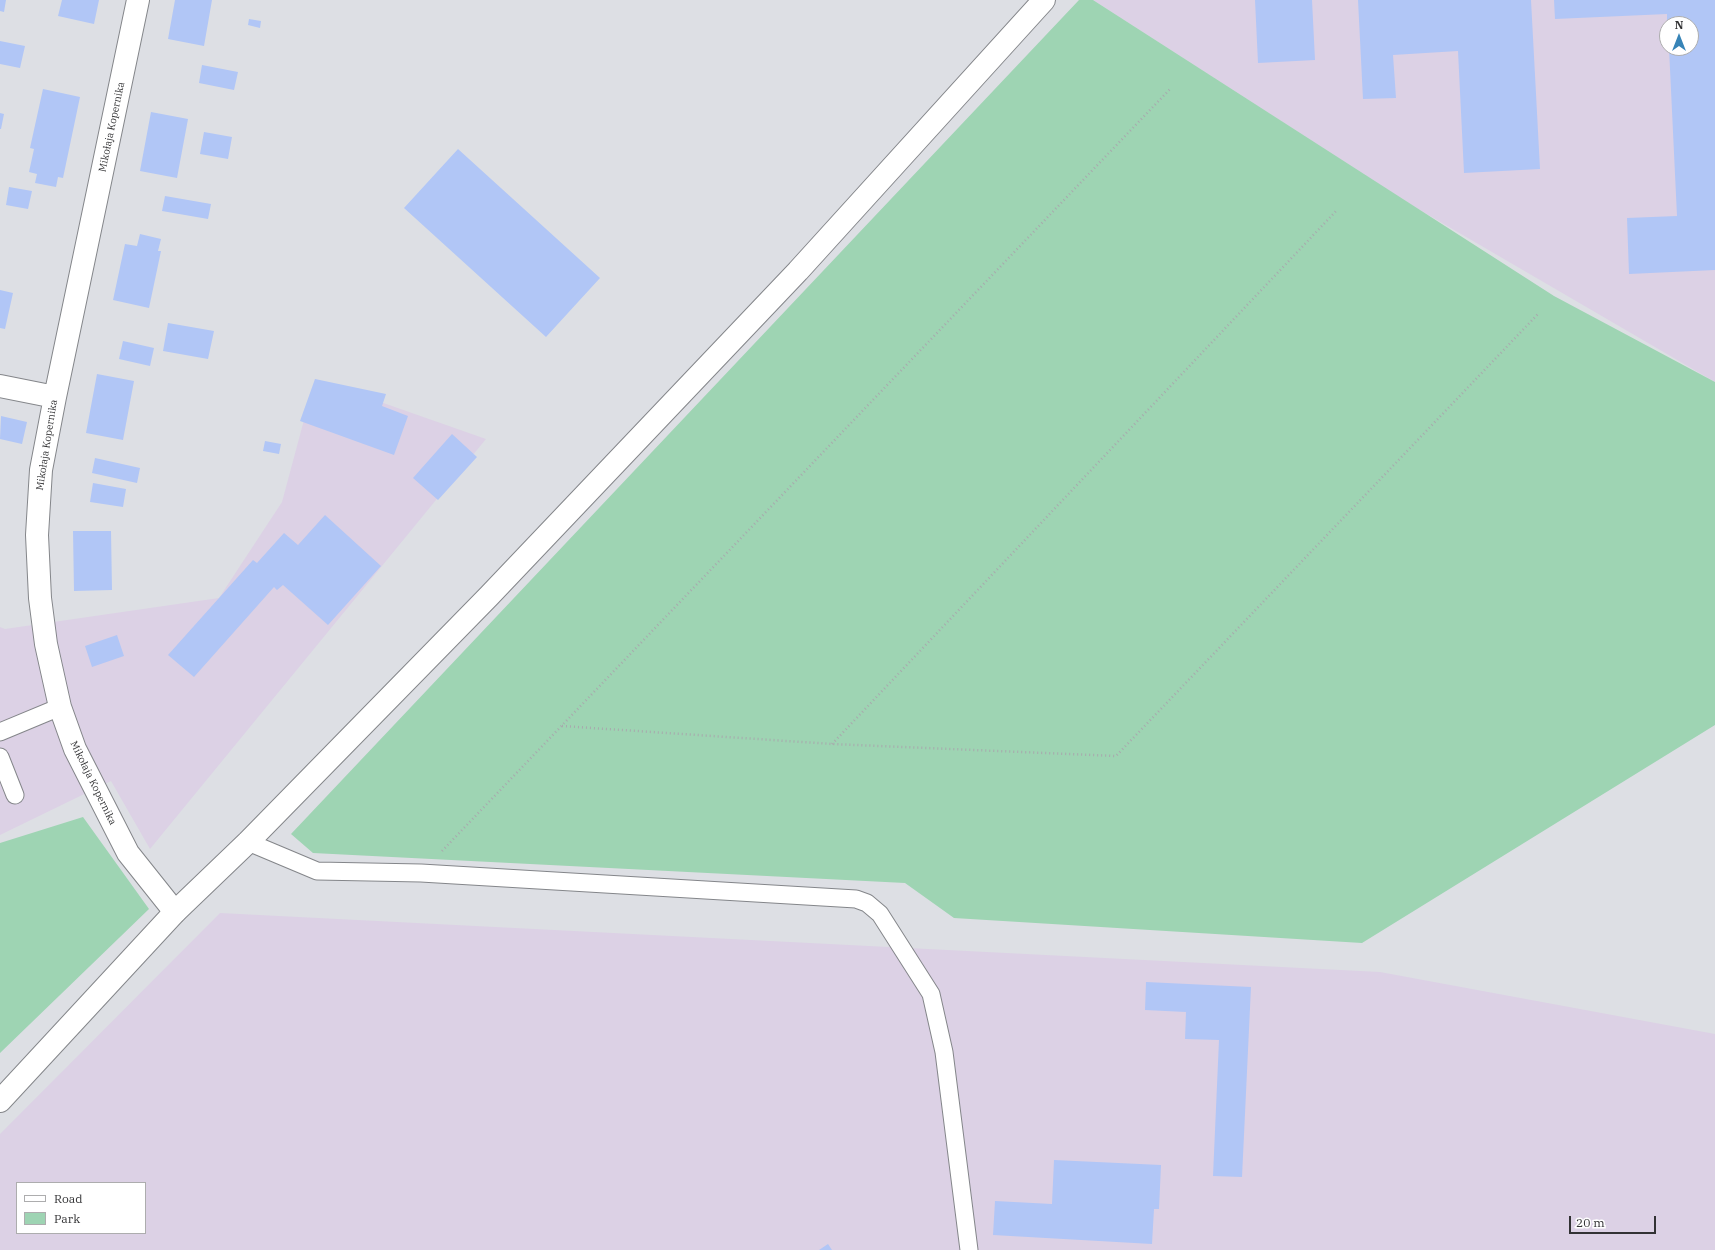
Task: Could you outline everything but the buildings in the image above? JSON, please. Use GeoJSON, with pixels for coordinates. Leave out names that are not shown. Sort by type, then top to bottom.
{"type":"FeatureCollection","features":[{"type":"Feature","properties":{"kind":"street","name":"Mikołaja Kopernika"},"geometry":{"type":"LineString","coordinates":[[138,0],[54,397],[41,470],[37,535],[40,598],[46,644],[60,707],[75,749],[128,853],[175,912]]}},
{"type":"Feature","properties":{"kind":"street"},"geometry":{"type":"LineString","coordinates":[[0,1101],[175,912],[248,842],[489,596],[798,271],[1044,0]]}},
{"type":"Feature","properties":{"kind":"street"},"geometry":{"type":"LineString","coordinates":[[0,386],[54,397]]}},
{"type":"Feature","properties":{"kind":"lane"},"geometry":{"type":"LineString","coordinates":[[0,732],[60,707]]}},
{"type":"Feature","properties":{"kind":"lane"},"geometry":{"type":"LineString","coordinates":[[0,757],[15,795]]}},
{"type":"Feature","properties":{"kind":"lane"},"geometry":{"type":"LineString","coordinates":[[248,842],[317,871],[421,873],[856,899],[867,903],[880,914],[931,994],[944,1052],[970,1250]]}},
{"type":"Feature","properties":{"kind":"path"},"geometry":{"type":"LineString","coordinates":[[421,873],[1171,88]]}},
{"type":"Feature","properties":{"kind":"path"},"geometry":{"type":"LineString","coordinates":[[832,744],[1337,210]]}},
{"type":"Feature","properties":{"kind":"path"},"geometry":{"type":"LineString","coordinates":[[562,726],[832,744],[1116,756],[1538,314]]}},
{"type":"Feature","properties":{"kind":"shaded area"},"geometry":{"type":"Polygon","coordinates":[[[1093,0],[1715,0],[1715,382],[1413,206],[1093,0]]]}},
{"type":"Feature","properties":{"kind":"shaded area"},"geometry":{"type":"Polygon","coordinates":[[[315,379],[486,439],[150,849],[111,781],[0,835],[0,627],[5,629],[219,598],[282,502],[315,379]]]}},
{"type":"Feature","properties":{"kind":"shaded area"},"geometry":{"type":"Polygon","coordinates":[[[220,913],[1380,972],[1715,1034],[1715,1250],[0,1250],[0,1134],[220,913]]]}},
{"type":"Feature","properties":{"kind":"green space"},"geometry":{"type":"Polygon","coordinates":[[[1079,0],[1093,0],[1554,296],[1715,382],[1715,725],[1362,943],[954,918],[905,883],[313,853],[291,834],[1079,0]]]}},
{"type":"Feature","properties":{"kind":"green space"},"geometry":{"type":"Polygon","coordinates":[[[83,817],[149,909],[0,1053],[0,843],[83,817]]]}}]}
